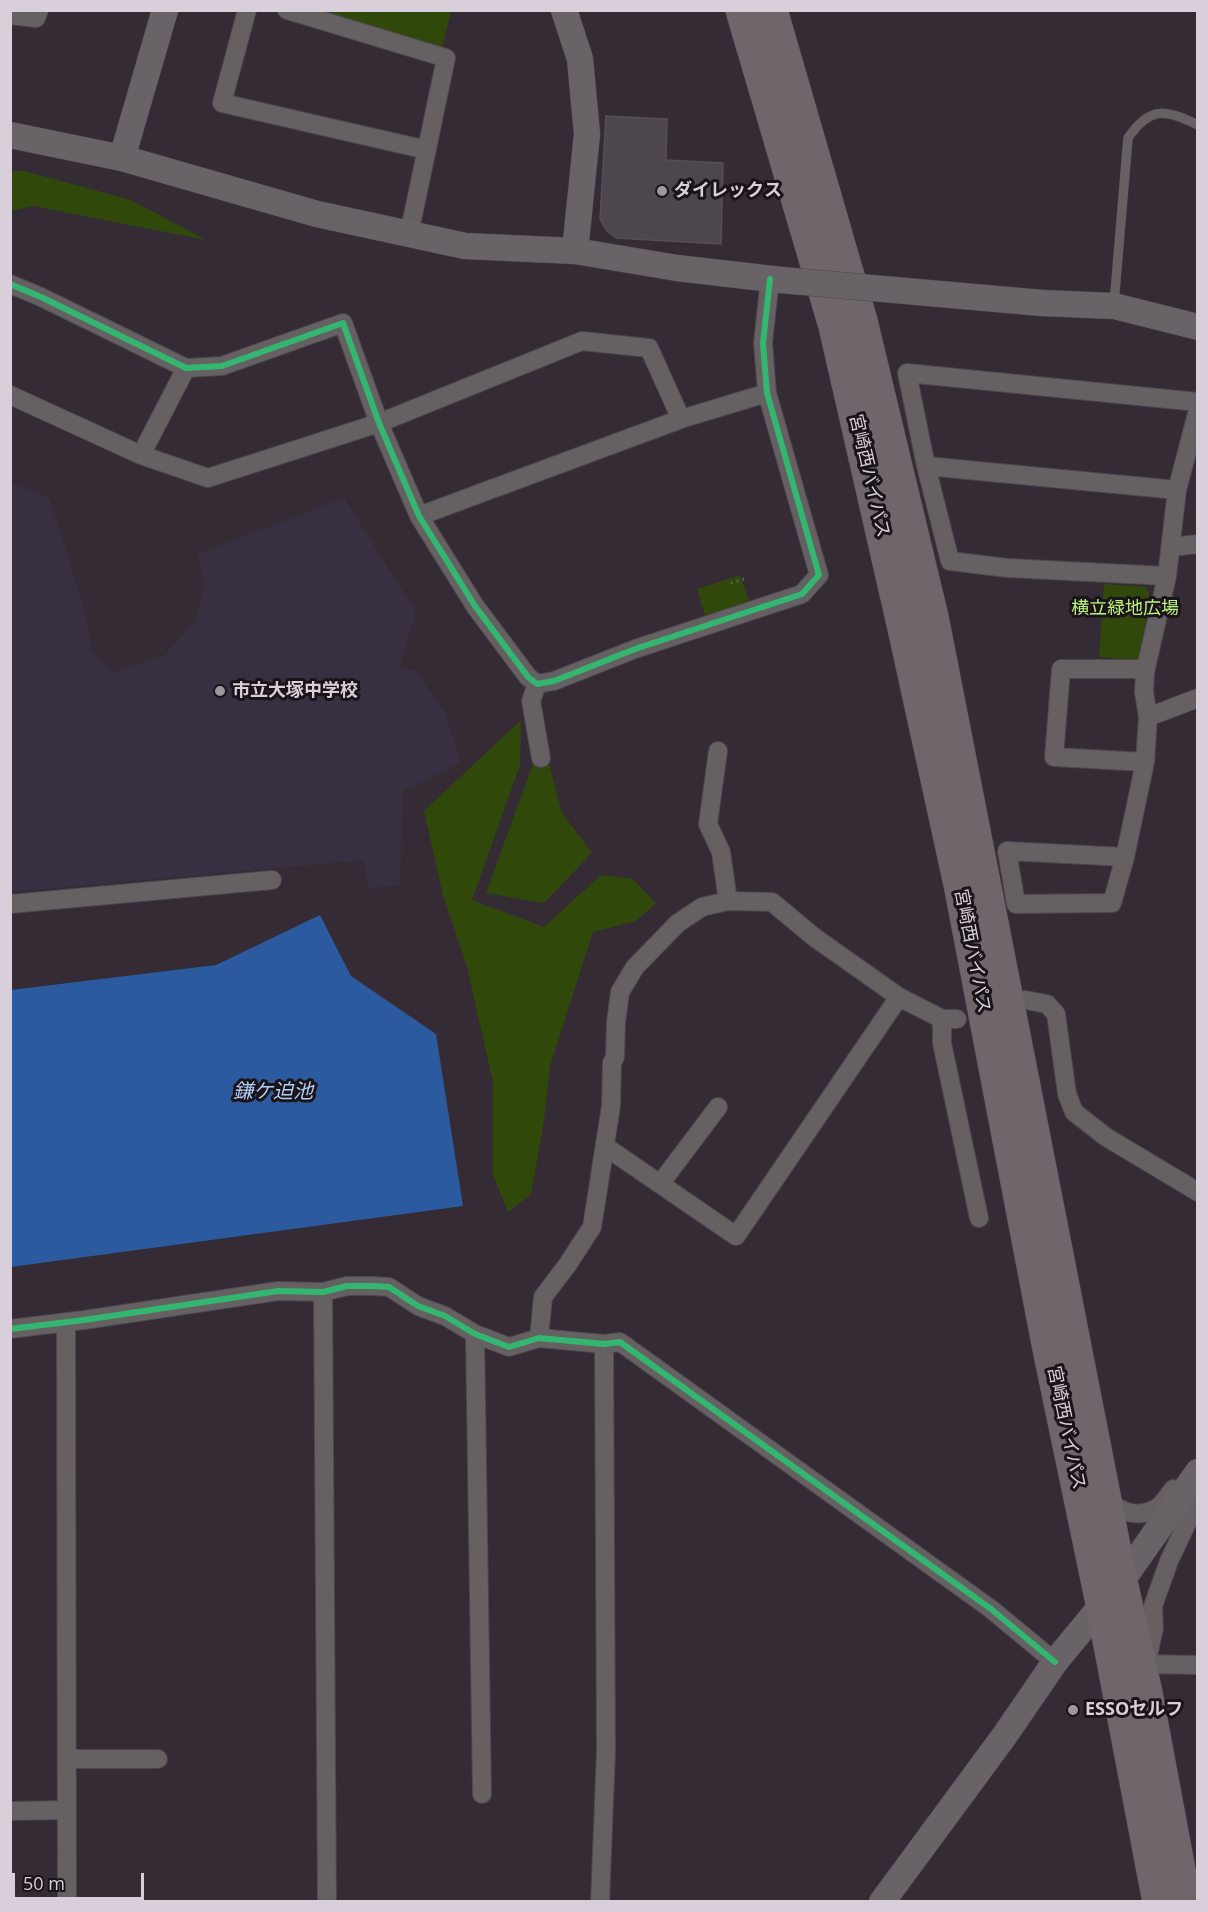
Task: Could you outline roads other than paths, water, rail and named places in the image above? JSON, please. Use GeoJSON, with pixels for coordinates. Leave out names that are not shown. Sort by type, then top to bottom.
{"type":"FeatureCollection","features":[{"type":"Feature","properties":{"kind":"highway","name":"宮崎西バイパス"},"geometry":{"type":"LineString","coordinates":[[742,10],[835,326],[960,884],[1049,1349],[1112,1592],[1146,1679],[1185,1902]]}},
{"type":"Feature","properties":{"kind":"highway","name":"宮崎西バイパス"},"geometry":{"type":"LineString","coordinates":[[771,10],[861,321],[932,617],[1104,1488],[1112,1592],[1159,1902]]}},
{"type":"Feature","properties":{"kind":"street"},"geometry":{"type":"LineString","coordinates":[[10,15],[36,18],[39,10]]}},
{"type":"Feature","properties":{"kind":"street"},"geometry":{"type":"LineString","coordinates":[[122,158],[165,10]]}},
{"type":"Feature","properties":{"kind":"street"},"geometry":{"type":"LineString","coordinates":[[247,10],[222,103],[427,150]]}},
{"type":"Feature","properties":{"kind":"street"},"geometry":{"type":"LineString","coordinates":[[287,10],[446,58],[409,234]]}},
{"type":"Feature","properties":{"kind":"street"},"geometry":{"type":"LineString","coordinates":[[564,10],[580,60],[587,134],[575,251]]}},
{"type":"Feature","properties":{"kind":"street"},"geometry":{"type":"LineString","coordinates":[[10,135],[122,158],[317,214],[465,246],[575,251],[677,268],[775,280],[1042,303],[1114,306],[1197,327]]}},
{"type":"Feature","properties":{"kind":"street"},"geometry":{"type":"LineString","coordinates":[[10,284],[186,368],[222,366],[344,324],[379,423],[419,516],[475,606],[528,677],[537,684],[554,681],[635,649],[802,594],[819,574],[767,393],[763,343],[775,280]]}},
{"type":"Feature","properties":{"kind":"street"},"geometry":{"type":"LineString","coordinates":[[10,395],[141,455],[208,478],[379,423],[582,341],[649,348],[681,419]]}},
{"type":"Feature","properties":{"kind":"street"},"geometry":{"type":"LineString","coordinates":[[141,455],[186,368]]}},
{"type":"Feature","properties":{"kind":"street"},"geometry":{"type":"LineString","coordinates":[[1167,576],[1008,568],[950,561],[926,466],[907,373],[1197,402]]}},
{"type":"Feature","properties":{"kind":"street"},"geometry":{"type":"LineString","coordinates":[[419,516],[681,419],[767,393]]}},
{"type":"Feature","properties":{"kind":"street"},"geometry":{"type":"LineString","coordinates":[[1125,857],[1007,850],[1016,903],[1112,903],[1125,857],[1145,762],[1148,717],[1144,692],[1146,669],[1167,576],[1177,490],[1197,410]]}},
{"type":"Feature","properties":{"kind":"street"},"geometry":{"type":"LineString","coordinates":[[926,466],[1177,490]]}},
{"type":"Feature","properties":{"kind":"street"},"geometry":{"type":"LineString","coordinates":[[1171,547],[1197,544]]}},
{"type":"Feature","properties":{"kind":"street"},"geometry":{"type":"LineString","coordinates":[[1145,762],[1054,757],[1061,669],[1146,669]]}},
{"type":"Feature","properties":{"kind":"street"},"geometry":{"type":"LineString","coordinates":[[537,684],[531,701],[541,758]]}},
{"type":"Feature","properties":{"kind":"street"},"geometry":{"type":"LineString","coordinates":[[1148,717],[1197,698]]}},
{"type":"Feature","properties":{"kind":"street"},"geometry":{"type":"LineString","coordinates":[[718,751],[708,824],[721,852],[728,901]]}},
{"type":"Feature","properties":{"kind":"street"},"geometry":{"type":"LineString","coordinates":[[10,904],[272,880]]}},
{"type":"Feature","properties":{"kind":"street"},"geometry":{"type":"LineString","coordinates":[[539,1338],[543,1297],[592,1227],[611,1106],[612,1064],[615,1057],[620,992],[635,967],[678,924],[702,907],[728,901],[772,902],[794,922],[899,997],[950,1019],[942,1043],[979,1218]]}},
{"type":"Feature","properties":{"kind":"street"},"geometry":{"type":"LineString","coordinates":[[606,1147],[736,1236],[899,997]]}},
{"type":"Feature","properties":{"kind":"street"},"geometry":{"type":"LineString","coordinates":[[1025,1000],[1047,1004],[1056,1014],[1067,1094],[1074,1112],[1106,1137],[1197,1192]]}},
{"type":"Feature","properties":{"kind":"street"},"geometry":{"type":"LineString","coordinates":[[660,1184],[718,1107]]}},
{"type":"Feature","properties":{"kind":"street"},"geometry":{"type":"LineString","coordinates":[[10,1329],[278,1291],[323,1292],[347,1286],[389,1287],[418,1306],[445,1316],[475,1334],[509,1347],[539,1338],[604,1344],[620,1342],[991,1609],[1055,1662]]}},
{"type":"Feature","properties":{"kind":"street"},"geometry":{"type":"LineString","coordinates":[[323,1292],[327,1902]]}},
{"type":"Feature","properties":{"kind":"street"},"geometry":{"type":"LineString","coordinates":[[66,1322],[67,1902]]}},
{"type":"Feature","properties":{"kind":"street"},"geometry":{"type":"LineString","coordinates":[[475,1334],[482,1794]]}},
{"type":"Feature","properties":{"kind":"street"},"geometry":{"type":"LineString","coordinates":[[600,1902],[606,1752],[604,1344]]}},
{"type":"Feature","properties":{"kind":"street"},"geometry":{"type":"LineString","coordinates":[[882,1902],[1005,1735],[1055,1662],[1112,1592],[1197,1472]]}},
{"type":"Feature","properties":{"kind":"street"},"geometry":{"type":"LineString","coordinates":[[1104,1488],[1106,1501],[1124,1512],[1140,1514],[1158,1508],[1182,1478],[1197,1472]]}},
{"type":"Feature","properties":{"kind":"street"},"geometry":{"type":"LineString","coordinates":[[1197,1500],[1169,1561],[1153,1606],[1154,1628],[1146,1679],[1197,1665]]}},
{"type":"Feature","properties":{"kind":"street"},"geometry":{"type":"LineString","coordinates":[[67,1759],[158,1759]]}},
{"type":"Feature","properties":{"kind":"street"},"geometry":{"type":"LineString","coordinates":[[10,1811],[67,1810]]}},
{"type":"Feature","properties":{"kind":"lane"},"geometry":{"type":"LineString","coordinates":[[1114,306],[1128,138],[1138,123],[1155,114],[1176,115],[1197,125]]}},
{"type":"Feature","properties":{"kind":"water","name":"鎌ケ迫池"},"geometry":{"type":"Polygon","coordinates":[[[320,915],[351,976],[436,1034],[463,1206],[11,1267],[11,990],[216,965],[320,915]]]}},
{"type":"Feature","properties":{"kind":"place","name":"ダイレックス"},"geometry":{"type":"Point","coordinates":[662,191]}},
{"type":"Feature","properties":{"kind":"place","name":"市立大塚中学校"},"geometry":{"type":"Point","coordinates":[220,691]}},
{"type":"Feature","properties":{"kind":"place","name":"ESSOセルフ"},"geometry":{"type":"Point","coordinates":[1073,1710]}},
{"type":"Feature","properties":{"kind":"park label","name":"横立緑地広場"},"geometry":{"type":"Point","coordinates":[1125,609]}}]}
